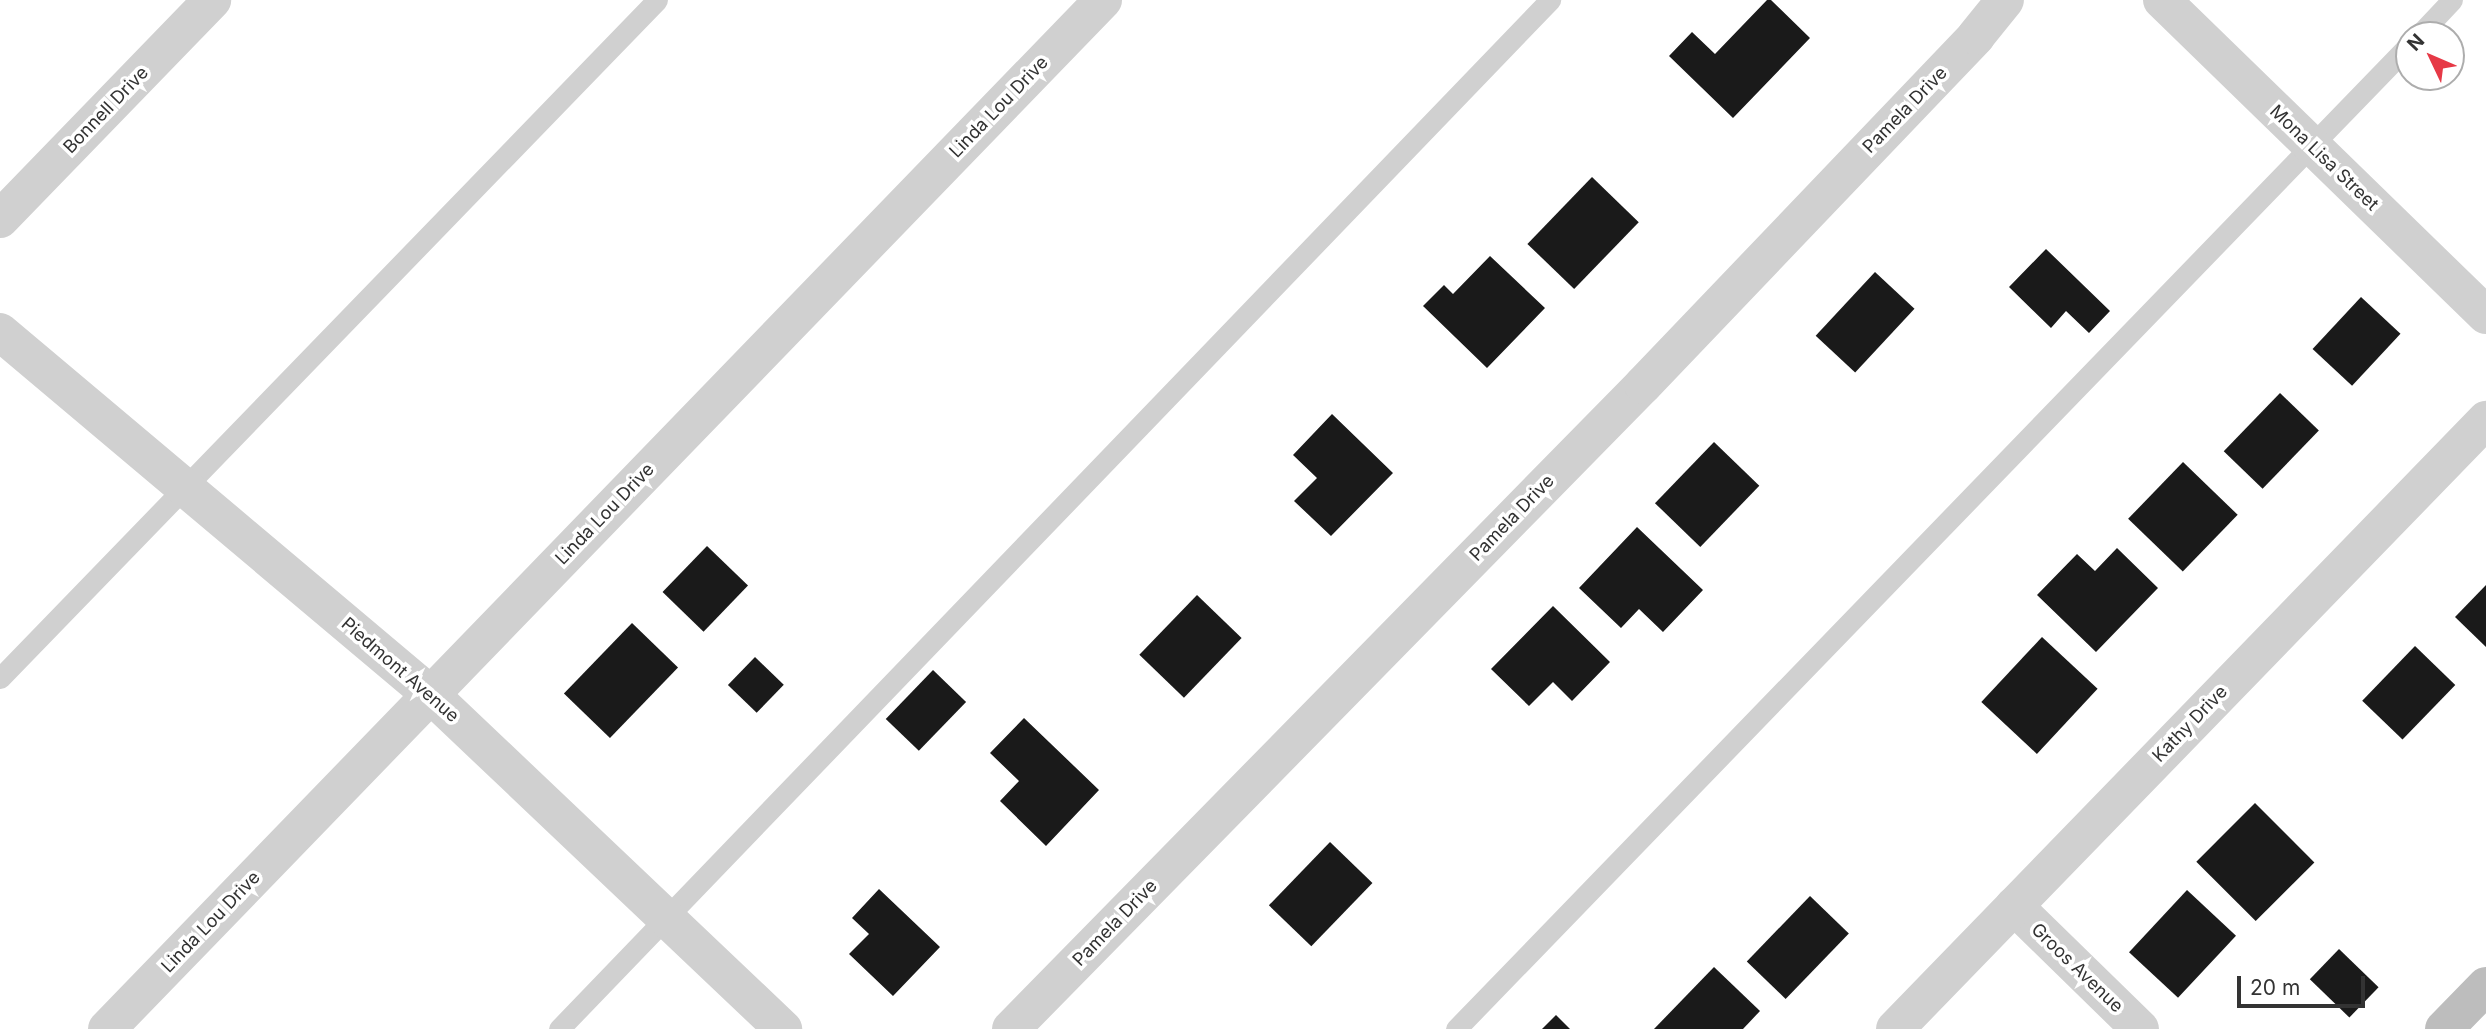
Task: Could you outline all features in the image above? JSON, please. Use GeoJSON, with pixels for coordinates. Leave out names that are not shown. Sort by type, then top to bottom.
{"type":"FeatureCollection","features":[{"type":"Feature","properties":{"kind":"main road"},"geometry":{"type":"LineString","coordinates":[[2444,1029],[2486,986]]}},
{"type":"Feature","properties":{"kind":"street","name":"Bonnell Drive"},"geometry":{"type":"LineString","coordinates":[[0,219],[212,0]]}},
{"type":"Feature","properties":{"kind":"street","name":"Linda Lou Drive"},"geometry":{"type":"LineString","coordinates":[[107,1029],[1103,0]]}},
{"type":"Feature","properties":{"kind":"street","name":"Pamela Drive"},"geometry":{"type":"LineString","coordinates":[[1012,1029],[1633,395],[1976,36],[2005,0]]}},
{"type":"Feature","properties":{"kind":"street","name":"Mona Lisa Street"},"geometry":{"type":"LineString","coordinates":[[2162,0],[2486,315]]}},
{"type":"Feature","properties":{"kind":"street","name":"Piedmont Avenue"},"geometry":{"type":"LineString","coordinates":[[0,332],[430,694],[783,1029]]}},
{"type":"Feature","properties":{"kind":"street","name":"Kathy Drive"},"geometry":{"type":"LineString","coordinates":[[1895,1029],[2486,420]]}},
{"type":"Feature","properties":{"kind":"street","name":"Groos Avenue"},"geometry":{"type":"LineString","coordinates":[[2014,906],[2140,1029]]}},
{"type":"Feature","properties":{"kind":"lane"},"geometry":{"type":"LineString","coordinates":[[0,678],[657,0]]}},
{"type":"Feature","properties":{"kind":"lane"},"geometry":{"type":"LineString","coordinates":[[559,1029],[1550,0]]}},
{"type":"Feature","properties":{"kind":"lane"},"geometry":{"type":"LineString","coordinates":[[2432,21],[2452,0]]}},
{"type":"Feature","properties":{"kind":"lane"},"geometry":{"type":"LineString","coordinates":[[1456,1029],[2395,60]]}},
{"type":"Feature","properties":{"kind":"building"},"geometry":{"type":"Polygon","coordinates":[[[1767,0],[1771,0],[1810,38],[1733,118],[1669,56],[1692,32],[1715,54],[1767,0]]]}},
{"type":"Feature","properties":{"kind":"building"},"geometry":{"type":"Polygon","coordinates":[[[1592,177],[1639,222],[1574,289],[1527,244],[1592,177]]]}},
{"type":"Feature","properties":{"kind":"building"},"geometry":{"type":"Polygon","coordinates":[[[2046,249],[2110,311],[2089,333],[2066,311],[2051,328],[2009,287],[2046,249]]]}},
{"type":"Feature","properties":{"kind":"building"},"geometry":{"type":"Polygon","coordinates":[[[1490,256],[1545,308],[1487,368],[1423,306],[1444,285],[1453,294],[1490,256]]]}},
{"type":"Feature","properties":{"kind":"building"},"geometry":{"type":"Polygon","coordinates":[[[1875,272],[1914,309],[1855,372],[1816,336],[1875,272]]]}},
{"type":"Feature","properties":{"kind":"building"},"geometry":{"type":"Polygon","coordinates":[[[2361,297],[2400,334],[2352,386],[2313,349],[2361,297]]]}},
{"type":"Feature","properties":{"kind":"building"},"geometry":{"type":"Polygon","coordinates":[[[2280,393],[2319,431],[2263,489],[2224,451],[2280,393]]]}},
{"type":"Feature","properties":{"kind":"building"},"geometry":{"type":"Polygon","coordinates":[[[1332,414],[1393,473],[1331,536],[1294,501],[1317,478],[1293,455],[1332,414]]]}},
{"type":"Feature","properties":{"kind":"building"},"geometry":{"type":"Polygon","coordinates":[[[1714,442],[1759,486],[1700,547],[1655,503],[1714,442]]]}},
{"type":"Feature","properties":{"kind":"building"},"geometry":{"type":"Polygon","coordinates":[[[2183,462],[2238,515],[2183,572],[2128,519],[2183,462]]]}},
{"type":"Feature","properties":{"kind":"building"},"geometry":{"type":"Polygon","coordinates":[[[1637,527],[1703,590],[1663,632],[1639,609],[1621,628],[1579,588],[1637,527]]]}},
{"type":"Feature","properties":{"kind":"building"},"geometry":{"type":"Polygon","coordinates":[[[707,546],[748,586],[704,632],[663,592],[707,546]]]}},
{"type":"Feature","properties":{"kind":"building"},"geometry":{"type":"Polygon","coordinates":[[[2117,548],[2158,588],[2096,652],[2037,595],[2077,554],[2095,571],[2117,548]]]}},
{"type":"Feature","properties":{"kind":"building"},"geometry":{"type":"Polygon","coordinates":[[[2486,585],[2486,647],[2455,617],[2486,585]]]}},
{"type":"Feature","properties":{"kind":"building"},"geometry":{"type":"Polygon","coordinates":[[[1197,595],[1242,638],[1184,698],[1139,655],[1197,595]]]}},
{"type":"Feature","properties":{"kind":"building"},"geometry":{"type":"Polygon","coordinates":[[[1553,606],[1610,662],[1572,701],[1553,682],[1529,706],[1491,669],[1553,606]]]}},
{"type":"Feature","properties":{"kind":"building"},"geometry":{"type":"Polygon","coordinates":[[[632,623],[678,667],[610,738],[564,693],[632,623]]]}},
{"type":"Feature","properties":{"kind":"building"},"geometry":{"type":"Polygon","coordinates":[[[2042,637],[2098,689],[2037,754],[1981,702],[2042,637]]]}},
{"type":"Feature","properties":{"kind":"building"},"geometry":{"type":"Polygon","coordinates":[[[2415,646],[2455,685],[2402,740],[2362,701],[2415,646]]]}},
{"type":"Feature","properties":{"kind":"building"},"geometry":{"type":"Polygon","coordinates":[[[755,657],[784,685],[757,713],[728,685],[755,657]]]}},
{"type":"Feature","properties":{"kind":"building"},"geometry":{"type":"Polygon","coordinates":[[[933,670],[966,702],[919,751],[886,719],[933,670]]]}},
{"type":"Feature","properties":{"kind":"building"},"geometry":{"type":"Polygon","coordinates":[[[1024,718],[1099,790],[1046,846],[1000,801],[1019,781],[990,753],[1024,718]]]}},
{"type":"Feature","properties":{"kind":"building"},"geometry":{"type":"Polygon","coordinates":[[[2255,803],[2314,862],[2256,921],[2196,862],[2255,803]]]}},
{"type":"Feature","properties":{"kind":"building"},"geometry":{"type":"Polygon","coordinates":[[[1330,842],[1372,883],[1311,946],[1269,905],[1330,842]]]}},
{"type":"Feature","properties":{"kind":"building"},"geometry":{"type":"Polygon","coordinates":[[[879,889],[940,947],[893,996],[849,954],[869,934],[852,918],[879,889]]]}},
{"type":"Feature","properties":{"kind":"building"},"geometry":{"type":"Polygon","coordinates":[[[2187,890],[2236,936],[2178,998],[2129,952],[2187,890]]]}},
{"type":"Feature","properties":{"kind":"building"},"geometry":{"type":"Polygon","coordinates":[[[1810,896],[1849,934],[1786,999],[1747,961],[1810,896]]]}},
{"type":"Feature","properties":{"kind":"building"},"geometry":{"type":"Polygon","coordinates":[[[2339,949],[2379,987],[2349,1017],[2310,979],[2339,949]]]}},
{"type":"Feature","properties":{"kind":"building"},"geometry":{"type":"Polygon","coordinates":[[[1714,967],[1760,1011],[1743,1029],[1654,1029],[1714,967]]]}},
{"type":"Feature","properties":{"kind":"building"},"geometry":{"type":"Polygon","coordinates":[[[1556,1015],[1570,1029],[1542,1029],[1556,1015]]]}}]}
